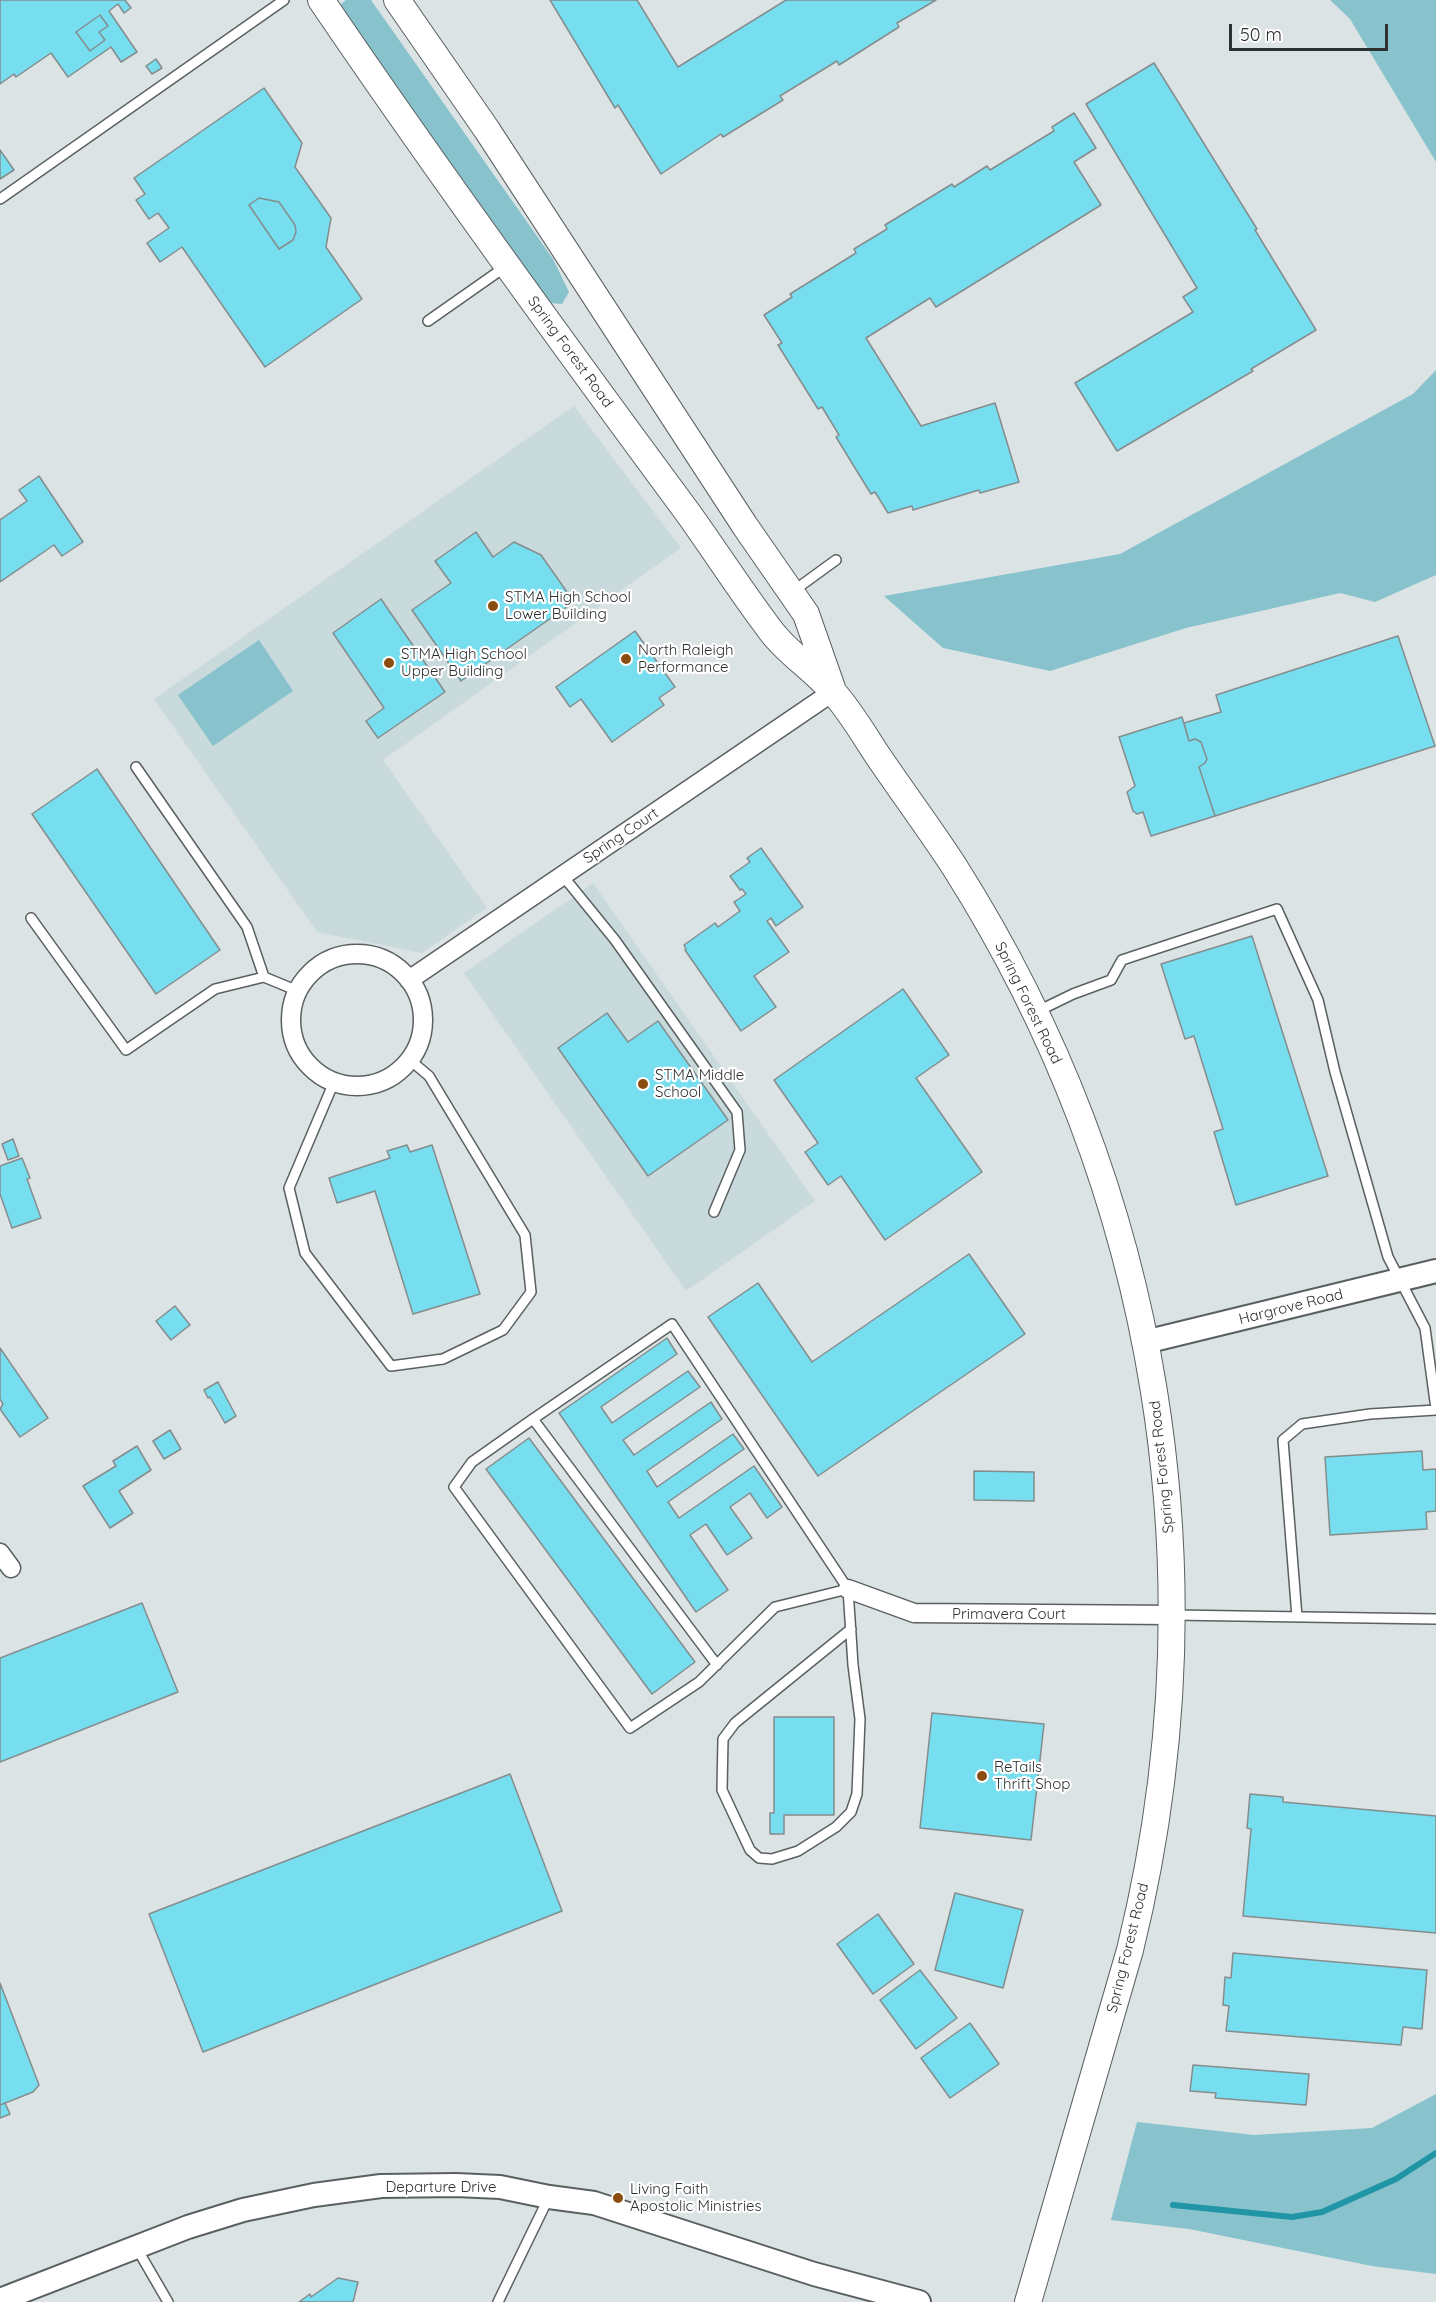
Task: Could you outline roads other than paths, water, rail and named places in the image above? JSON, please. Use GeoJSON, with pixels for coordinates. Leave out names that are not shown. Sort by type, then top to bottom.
{"type":"FeatureCollection","features":[{"type":"Feature","properties":{"kind":"main road","name":"Spring Forest Road"},"geometry":{"type":"LineString","coordinates":[[321,0],[507,265],[774,636],[834,692],[952,864],[993,932],[1035,1012],[1103,1175],[1129,1269],[1145,1342],[1163,1447],[1171,1549],[1173,1615],[1162,1773],[1141,1907],[1028,2302]]}},
{"type":"Feature","properties":{"kind":"main road","name":"Spring Forest Road"},"geometry":{"type":"LineString","coordinates":[[397,0],[487,130],[745,526],[806,614],[834,692]]}},
{"type":"Feature","properties":{"kind":"street","name":"Spring Court"},"geometry":{"type":"LineString","coordinates":[[409,980],[834,692]]}},
{"type":"Feature","properties":{"kind":"street"},"geometry":{"type":"LineString","coordinates":[[350,955],[372,956],[393,965],[409,980],[419,998],[423,1019],[420,1041],[410,1060],[395,1075],[376,1084],[355,1087],[334,1082],[315,1071],[300,1054],[292,1034],[291,1012],[298,991],[311,973],[329,960],[350,955]]}},
{"type":"Feature","properties":{"kind":"street","name":"Hargrove Road"},"geometry":{"type":"LineString","coordinates":[[1145,1342],[1436,1271]]}},
{"type":"Feature","properties":{"kind":"street"},"geometry":{"type":"LineString","coordinates":[[0,1553],[11,1568]]}},
{"type":"Feature","properties":{"kind":"street","name":"Primavera Court"},"geometry":{"type":"LineString","coordinates":[[848,1589],[914,1613],[1173,1615]]}},
{"type":"Feature","properties":{"kind":"street","name":"Departure Drive"},"geometry":{"type":"LineString","coordinates":[[0,2300],[188,2227],[243,2210],[314,2195],[381,2186],[500,2187],[594,2203],[814,2274],[920,2302]]}},
{"type":"Feature","properties":{"kind":"lane"},"geometry":{"type":"LineString","coordinates":[[0,199],[284,0]]}},
{"type":"Feature","properties":{"kind":"lane"},"geometry":{"type":"LineString","coordinates":[[428,321],[507,265]]}},
{"type":"Feature","properties":{"kind":"lane"},"geometry":{"type":"LineString","coordinates":[[791,592],[836,561]]}},
{"type":"Feature","properties":{"kind":"lane"},"geometry":{"type":"LineString","coordinates":[[136,767],[247,927],[264,976]]}},
{"type":"Feature","properties":{"kind":"lane"},"geometry":{"type":"LineString","coordinates":[[563,876],[615,940],[737,1112],[740,1150],[714,1212]]}},
{"type":"Feature","properties":{"kind":"lane"},"geometry":{"type":"LineString","coordinates":[[1035,1012],[1073,994],[1111,980],[1122,960],[1277,909],[1318,1000],[1335,1072],[1385,1247],[1398,1280],[1425,1328],[1436,1410],[1370,1414],[1302,1424],[1283,1440],[1297,1617]]}},
{"type":"Feature","properties":{"kind":"lane"},"geometry":{"type":"LineString","coordinates":[[31,918],[126,1050],[215,988],[264,976],[298,991]]}},
{"type":"Feature","properties":{"kind":"lane"},"geometry":{"type":"LineString","coordinates":[[334,1082],[321,1108],[289,1188],[305,1253],[391,1366],[443,1359],[503,1330],[531,1292],[525,1235],[429,1076],[410,1060]]}},
{"type":"Feature","properties":{"kind":"lane"},"geometry":{"type":"LineString","coordinates":[[848,1589],[775,1607],[699,1682],[630,1728],[453,1487],[472,1461],[672,1324],[848,1589],[851,1629],[853,1665],[860,1719],[857,1794],[852,1812],[836,1827],[798,1851],[772,1859],[759,1858],[750,1850],[722,1790],[723,1739],[735,1723],[851,1629]]}},
{"type":"Feature","properties":{"kind":"lane"},"geometry":{"type":"LineString","coordinates":[[533,1419],[717,1665]]}},
{"type":"Feature","properties":{"kind":"lane"},"geometry":{"type":"LineString","coordinates":[[1173,1615],[1436,1619]]}},
{"type":"Feature","properties":{"kind":"lane"},"geometry":{"type":"LineString","coordinates":[[498,2302],[549,2197]]}},
{"type":"Feature","properties":{"kind":"lane"},"geometry":{"type":"LineString","coordinates":[[136,2247],[168,2302]]}},
{"type":"Feature","properties":{"kind":"waterway"},"geometry":{"type":"LineString","coordinates":[[1173,2205],[1292,2217],[1322,2212],[1396,2179],[1436,2153]]}},
{"type":"Feature","properties":{"kind":"place","name":"STMA High School Lower Building"},"geometry":{"type":"Point","coordinates":[493,606]}},
{"type":"Feature","properties":{"kind":"place","name":"North Raleigh Performance"},"geometry":{"type":"Point","coordinates":[626,659]}},
{"type":"Feature","properties":{"kind":"place","name":"STMA High School Upper Building"},"geometry":{"type":"Point","coordinates":[389,663]}},
{"type":"Feature","properties":{"kind":"place","name":"STMA Middle School"},"geometry":{"type":"Point","coordinates":[643,1084]}},
{"type":"Feature","properties":{"kind":"place","name":"ReTails Thrift Shop"},"geometry":{"type":"Point","coordinates":[982,1776]}},
{"type":"Feature","properties":{"kind":"place","name":"Living Faith Apostolic Ministries"},"geometry":{"type":"Point","coordinates":[618,2198]}}]}
